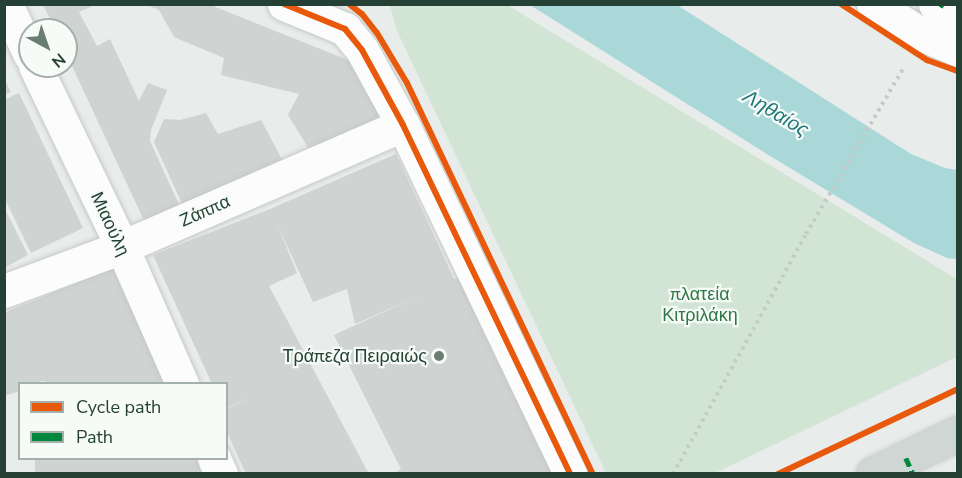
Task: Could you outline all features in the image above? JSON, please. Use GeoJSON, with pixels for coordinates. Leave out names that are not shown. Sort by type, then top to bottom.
{"type":"FeatureCollection","features":[{"type":"Feature","properties":{"kind":"main road"},"geometry":{"type":"LineString","coordinates":[[873,474],[909,466],[957,433]]}},
{"type":"Feature","properties":{"kind":"street"},"geometry":{"type":"LineString","coordinates":[[6,4],[18,30]]}},
{"type":"Feature","properties":{"kind":"street"},"geometry":{"type":"LineString","coordinates":[[284,4],[345,29],[352,36],[403,125],[570,474]]}},
{"type":"Feature","properties":{"kind":"street"},"geometry":{"type":"LineString","coordinates":[[873,4],[923,35],[957,50]]}},
{"type":"Feature","properties":{"kind":"street","name":"Μιαούλη"},"geometry":{"type":"LineString","coordinates":[[41,78],[122,247],[181,382]]}},
{"type":"Feature","properties":{"kind":"street","name":"Ζάππα"},"geometry":{"type":"LineString","coordinates":[[4,291],[122,247],[403,125]]}},
{"type":"Feature","properties":{"kind":"street"},"geometry":{"type":"LineString","coordinates":[[214,460],[221,474]]}},
{"type":"Feature","properties":{"kind":"path"},"geometry":{"type":"LineString","coordinates":[[673,474],[806,234],[883,104]]}},
{"type":"Feature","properties":{"kind":"green space","name":"πλατεία Κιτριλάκη"},"geometry":{"type":"Polygon","coordinates":[[[390,5],[507,5],[957,279],[957,357],[715,473],[606,473],[397,31],[390,5]]]}},
{"type":"Feature","properties":{"kind":"water","name":"Ληθαίος"},"geometry":{"type":"Polygon","coordinates":[[[530,5],[677,5],[911,154],[945,168],[957,170],[957,259],[947,258],[914,243],[765,153],[530,5]]]}},
{"type":"Feature","properties":{"kind":"building"},"geometry":{"type":"Polygon","coordinates":[[[43,4],[97,4],[79,12],[97,46],[110,39],[139,101],[148,83],[167,90],[151,130],[150,141],[181,209],[147,227],[78,78],[78,18],[49,18],[43,4]]]}},
{"type":"Feature","properties":{"kind":"building"},"geometry":{"type":"Polygon","coordinates":[[[145,4],[208,4],[353,62],[387,131],[315,159],[288,115],[299,94],[221,75],[224,58],[174,37],[159,10],[145,4]]]}},
{"type":"Feature","properties":{"kind":"building"},"geometry":{"type":"Polygon","coordinates":[[[4,79],[11,92],[4,95],[4,79]]]}},
{"type":"Feature","properties":{"kind":"building"},"geometry":{"type":"Polygon","coordinates":[[[19,93],[83,228],[31,253],[4,197],[4,100],[19,93]]]}},
{"type":"Feature","properties":{"kind":"building"},"geometry":{"type":"Polygon","coordinates":[[[206,113],[218,134],[261,120],[286,167],[184,208],[154,142],[164,119],[180,120],[206,113]]]}},
{"type":"Feature","properties":{"kind":"building"},"geometry":{"type":"Polygon","coordinates":[[[396,154],[454,279],[459,277],[558,474],[393,474],[401,469],[334,335],[421,295],[355,324],[347,289],[313,302],[277,224],[297,273],[269,286],[369,474],[246,474],[228,434],[228,408],[251,397],[228,407],[228,382],[211,382],[153,255],[270,209],[396,154]]]}},
{"type":"Feature","properties":{"kind":"building"},"geometry":{"type":"Polygon","coordinates":[[[4,207],[28,255],[4,268],[4,207]]]}},
{"type":"Feature","properties":{"kind":"building"},"geometry":{"type":"Polygon","coordinates":[[[118,266],[165,382],[18,382],[18,392],[4,396],[4,313],[118,266]]]}},
{"type":"Feature","properties":{"kind":"building"},"geometry":{"type":"Polygon","coordinates":[[[35,460],[200,460],[200,474],[35,474],[35,460]]]}},
{"type":"Feature","properties":{"kind":"marked path"},"geometry":{"type":"LineString","coordinates":[[906,458],[913,474]]}},
{"type":"Feature","properties":{"kind":"cycle path"},"geometry":{"type":"LineString","coordinates":[[284,4],[345,29],[362,50],[403,125],[570,474]]}},
{"type":"Feature","properties":{"kind":"cycle path"},"geometry":{"type":"LineString","coordinates":[[349,4],[362,14],[377,33],[407,83],[593,474]]}},
{"type":"Feature","properties":{"kind":"cycle path"},"geometry":{"type":"LineString","coordinates":[[841,4],[927,60],[958,71]]}},
{"type":"Feature","properties":{"kind":"cycle path"},"geometry":{"type":"LineString","coordinates":[[778,474],[958,389]]}},
{"type":"Feature","properties":{"kind":"place","name":"Τράπεζα Πειραιώς"},"geometry":{"type":"Point","coordinates":[439,356]}}]}
